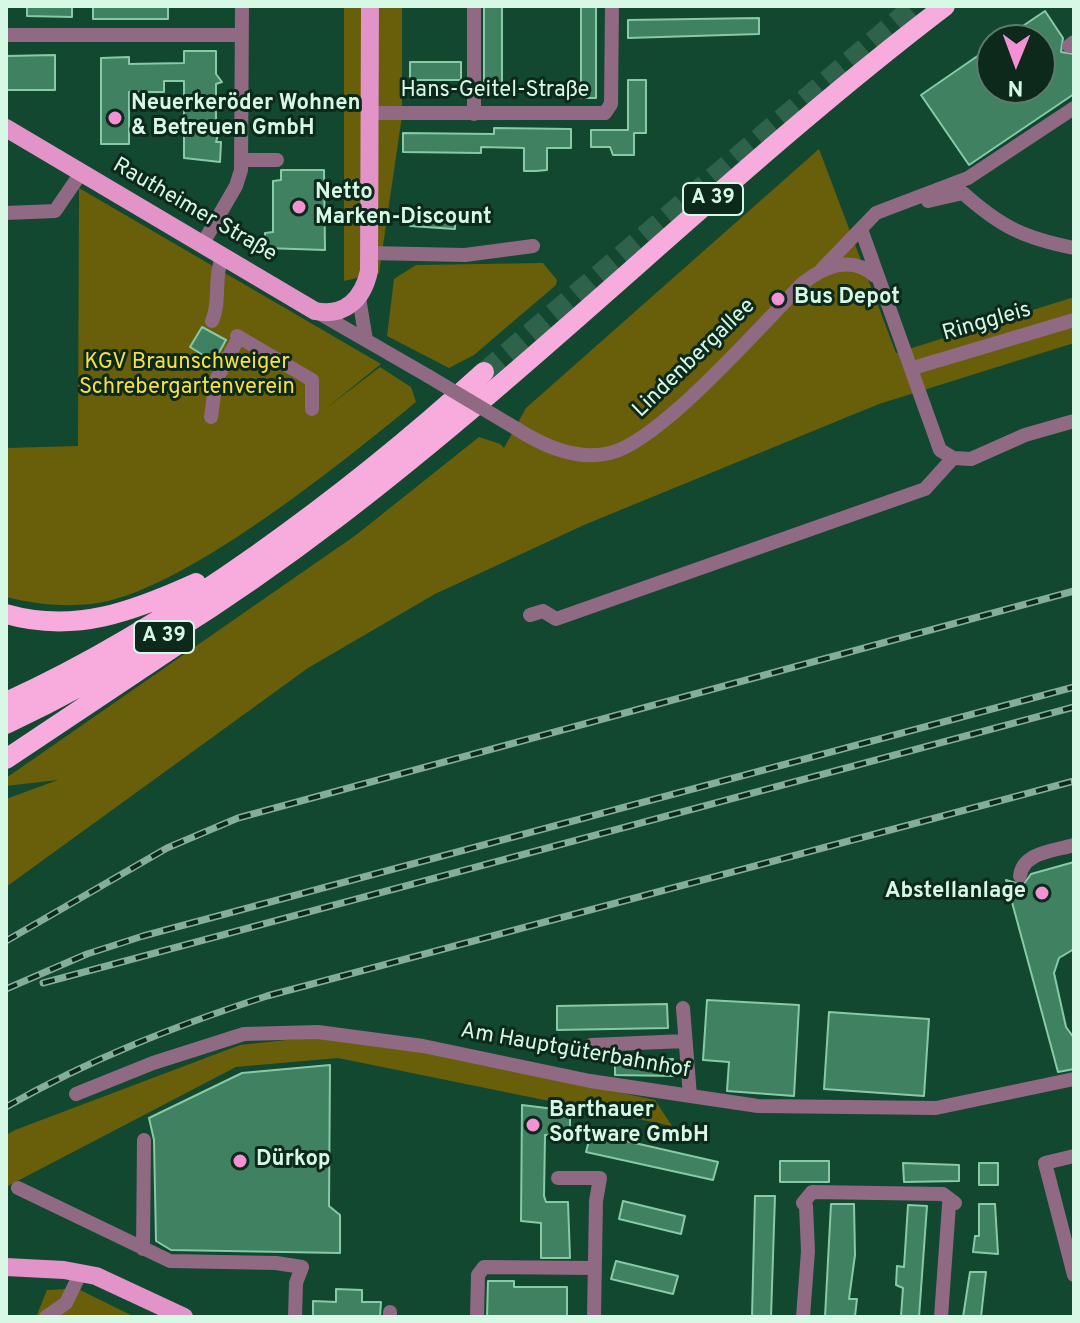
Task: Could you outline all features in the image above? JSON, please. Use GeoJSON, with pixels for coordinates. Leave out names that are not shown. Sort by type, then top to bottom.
{"type":"FeatureCollection","features":[{"type":"Feature","properties":{"kind":"highway","name":"A 39"},"geometry":{"type":"LineString","coordinates":[[6,724],[133,657],[314,537],[462,419],[833,94],[945,6]]}},
{"type":"Feature","properties":{"kind":"highway","name":"A 39"},"geometry":{"type":"LineString","coordinates":[[6,702],[102,652],[244,562],[375,465],[484,372]]}},
{"type":"Feature","properties":{"kind":"highway"},"geometry":{"type":"LineString","coordinates":[[6,759],[285,570],[314,537]]}},
{"type":"Feature","properties":{"kind":"highway"},"geometry":{"type":"LineString","coordinates":[[6,614],[52,622],[108,617],[151,603],[244,562]]}},
{"type":"Feature","properties":{"kind":"main road"},"geometry":{"type":"LineString","coordinates":[[315,311],[339,311],[359,298],[367,281],[370,6]]}},
{"type":"Feature","properties":{"kind":"main road","name":"Rautheimer Straße"},"geometry":{"type":"LineString","coordinates":[[6,128],[315,311]]}},
{"type":"Feature","properties":{"kind":"main road"},"geometry":{"type":"LineString","coordinates":[[6,1267],[81,1272],[113,1282],[175,1315]]}},
{"type":"Feature","properties":{"kind":"street"},"geometry":{"type":"LineString","coordinates":[[203,243],[236,186],[242,160],[242,6]]}},
{"type":"Feature","properties":{"kind":"street"},"geometry":{"type":"LineString","coordinates":[[474,6],[474,114]]}},
{"type":"Feature","properties":{"kind":"street","name":"Hans-Geitel-Straße"},"geometry":{"type":"LineString","coordinates":[[370,113],[600,114],[610,110],[612,6]]}},
{"type":"Feature","properties":{"kind":"street"},"geometry":{"type":"LineString","coordinates":[[6,35],[242,35]]}},
{"type":"Feature","properties":{"kind":"street"},"geometry":{"type":"LineString","coordinates":[[900,204],[968,178],[1074,108]]}},
{"type":"Feature","properties":{"kind":"street"},"geometry":{"type":"LineString","coordinates":[[242,160],[277,160]]}},
{"type":"Feature","properties":{"kind":"street"},"geometry":{"type":"LineString","coordinates":[[6,213],[55,211],[81,173]]}},
{"type":"Feature","properties":{"kind":"street"},"geometry":{"type":"LineString","coordinates":[[900,204],[963,193],[998,224],[1033,240],[1074,248]]}},
{"type":"Feature","properties":{"kind":"street","name":"Lindenbergallee"},"geometry":{"type":"LineString","coordinates":[[315,311],[556,449],[586,455],[612,453],[636,443],[659,426],[876,213],[900,204]]}},
{"type":"Feature","properties":{"kind":"street"},"geometry":{"type":"LineString","coordinates":[[861,229],[875,276],[887,293],[940,450],[953,458],[971,459],[1025,435],[1074,421]]}},
{"type":"Feature","properties":{"kind":"street"},"geometry":{"type":"LineString","coordinates":[[369,253],[465,255],[533,246]]}},
{"type":"Feature","properties":{"kind":"street"},"geometry":{"type":"LineString","coordinates":[[212,321],[215,314],[216,272],[223,255]]}},
{"type":"Feature","properties":{"kind":"street"},"geometry":{"type":"LineString","coordinates":[[821,269],[858,266],[875,276]]}},
{"type":"Feature","properties":{"kind":"street"},"geometry":{"type":"LineString","coordinates":[[359,298],[366,340]]}},
{"type":"Feature","properties":{"kind":"street","name":"Ringgleis"},"geometry":{"type":"LineString","coordinates":[[913,368],[1074,320]]}},
{"type":"Feature","properties":{"kind":"street"},"geometry":{"type":"LineString","coordinates":[[211,417],[216,380],[238,336],[312,380],[312,409]]}},
{"type":"Feature","properties":{"kind":"street"},"geometry":{"type":"LineString","coordinates":[[530,615],[543,611],[556,619],[925,489],[953,458]]}},
{"type":"Feature","properties":{"kind":"street"},"geometry":{"type":"LineString","coordinates":[[1020,876],[1024,863],[1031,858],[1074,845]]}},
{"type":"Feature","properties":{"kind":"street"},"geometry":{"type":"LineString","coordinates":[[683,1008],[690,1096]]}},
{"type":"Feature","properties":{"kind":"street","name":"Am Hauptgüterbahnhof"},"geometry":{"type":"LineString","coordinates":[[76,1094],[153,1063],[244,1034],[318,1032],[423,1046],[590,1081],[758,1106],[936,1108],[1074,1079]]}},
{"type":"Feature","properties":{"kind":"street"},"geometry":{"type":"LineString","coordinates":[[591,1045],[685,1041]]}},
{"type":"Feature","properties":{"kind":"street"},"geometry":{"type":"LineString","coordinates":[[143,1249],[144,1140]]}},
{"type":"Feature","properties":{"kind":"street"},"geometry":{"type":"LineString","coordinates":[[1074,1156],[1045,1163],[1074,1275]]}},
{"type":"Feature","properties":{"kind":"street"},"geometry":{"type":"LineString","coordinates":[[558,1178],[600,1178],[596,1201],[594,1317]]}},
{"type":"Feature","properties":{"kind":"street"},"geometry":{"type":"LineString","coordinates":[[18,1188],[170,1261],[274,1263],[302,1267]]}},
{"type":"Feature","properties":{"kind":"street"},"geometry":{"type":"LineString","coordinates":[[803,1317],[808,1251],[806,1206],[803,1203],[812,1192],[943,1194],[955,1203],[949,1205],[941,1317]]}},
{"type":"Feature","properties":{"kind":"street"},"geometry":{"type":"LineString","coordinates":[[295,1317],[296,1283],[302,1267]]}},
{"type":"Feature","properties":{"kind":"street"},"geometry":{"type":"LineString","coordinates":[[302,1267],[304,1317]]}},
{"type":"Feature","properties":{"kind":"street"},"geometry":{"type":"LineString","coordinates":[[477,1317],[478,1275],[484,1267],[594,1268]]}},
{"type":"Feature","properties":{"kind":"street"},"geometry":{"type":"LineString","coordinates":[[46,1317],[67,1310],[81,1272]]}},
{"type":"Feature","properties":{"kind":"green space"},"geometry":{"type":"Polygon","coordinates":[[[344,6],[402,6],[402,116],[379,273],[344,281],[344,6]]]}},
{"type":"Feature","properties":{"kind":"green space"},"geometry":{"type":"Polygon","coordinates":[[[819,149],[896,353],[1074,297],[1074,343],[879,404],[584,525],[435,594],[308,668],[6,887],[6,799],[58,780],[6,786],[6,778],[356,535],[479,437],[504,448],[526,408],[819,149]]]}},
{"type":"Feature","properties":{"kind":"green space","name":"KGV Braunschweiger Schrebergartenverein"},"geometry":{"type":"Polygon","coordinates":[[[79,188],[381,364],[324,410],[380,367],[411,387],[416,402],[305,489],[214,552],[128,595],[91,604],[58,605],[6,597],[6,538],[9,538],[6,536],[6,448],[78,446],[79,188]]]}},
{"type":"Feature","properties":{"kind":"green space"},"geometry":{"type":"Polygon","coordinates":[[[543,263],[557,280],[556,285],[474,355],[449,368],[387,336],[394,279],[416,265],[543,263]]]}},
{"type":"Feature","properties":{"kind":"green space"},"geometry":{"type":"Polygon","coordinates":[[[315,1037],[421,1050],[655,1100],[672,1126],[338,1058],[236,1067],[6,1187],[6,1135],[15,1130],[240,1045],[315,1037]]]}},
{"type":"Feature","properties":{"kind":"green space"},"geometry":{"type":"Polygon","coordinates":[[[47,1290],[80,1290],[135,1317],[36,1317],[47,1290]]]}},
{"type":"Feature","properties":{"kind":"building"},"geometry":{"type":"Polygon","coordinates":[[[27,6],[72,6],[72,17],[27,16],[27,6]]]}},
{"type":"Feature","properties":{"kind":"building"},"geometry":{"type":"Polygon","coordinates":[[[93,6],[168,6],[168,19],[93,19],[93,6]]]}},
{"type":"Feature","properties":{"kind":"building"},"geometry":{"type":"Polygon","coordinates":[[[484,6],[502,6],[502,93],[484,93],[484,6]]]}},
{"type":"Feature","properties":{"kind":"building"},"geometry":{"type":"Polygon","coordinates":[[[581,6],[596,6],[596,98],[581,98],[581,6]]]}},
{"type":"Feature","properties":{"kind":"building"},"geometry":{"type":"Polygon","coordinates":[[[1045,11],[1054,24],[1026,24],[1045,11]]]}},
{"type":"Feature","properties":{"kind":"building"},"geometry":{"type":"Polygon","coordinates":[[[759,18],[759,34],[628,38],[628,20],[759,18]]]}},
{"type":"Feature","properties":{"kind":"building"},"geometry":{"type":"Polygon","coordinates":[[[1056,28],[1063,38],[1061,52],[1074,54],[1074,94],[969,165],[921,95],[976,57],[976,104],[1056,104],[1056,28]]]}},
{"type":"Feature","properties":{"kind":"building"},"geometry":{"type":"Polygon","coordinates":[[[184,51],[216,51],[216,74],[222,82],[216,84],[216,122],[220,127],[216,142],[221,142],[220,162],[184,158],[184,81],[164,81],[164,92],[129,92],[129,144],[101,144],[101,58],[129,57],[129,64],[184,63],[184,51]]]}},
{"type":"Feature","properties":{"kind":"building"},"geometry":{"type":"Polygon","coordinates":[[[55,55],[55,90],[6,90],[6,56],[55,55]]]}},
{"type":"Feature","properties":{"kind":"building"},"geometry":{"type":"Polygon","coordinates":[[[410,62],[461,62],[461,80],[410,80],[410,62]]]}},
{"type":"Feature","properties":{"kind":"building"},"geometry":{"type":"Polygon","coordinates":[[[628,80],[646,80],[646,133],[634,133],[634,155],[613,155],[610,147],[591,147],[591,130],[628,130],[628,80]]]}},
{"type":"Feature","properties":{"kind":"building"},"geometry":{"type":"Polygon","coordinates":[[[494,128],[571,129],[571,148],[547,148],[547,170],[536,171],[524,171],[524,148],[481,147],[481,153],[403,152],[403,133],[494,134],[494,128]]]}},
{"type":"Feature","properties":{"kind":"building","name":"Netto Marken-Discount"},"geometry":{"type":"Polygon","coordinates":[[[281,170],[324,170],[325,250],[265,248],[265,233],[273,232],[273,181],[281,180],[281,170]]]}},
{"type":"Feature","properties":{"kind":"building"},"geometry":{"type":"Polygon","coordinates":[[[455,214],[455,229],[410,226],[410,215],[455,214]]]}},
{"type":"Feature","properties":{"kind":"building"},"geometry":{"type":"Polygon","coordinates":[[[202,327],[226,340],[216,358],[211,360],[190,347],[202,327]]]}},
{"type":"Feature","properties":{"kind":"building"},"geometry":{"type":"Polygon","coordinates":[[[1074,862],[1074,949],[1059,958],[1054,973],[1066,1027],[1074,1038],[1074,1069],[1058,1072],[1006,880],[1023,885],[1031,874],[1074,862]]]}},
{"type":"Feature","properties":{"kind":"building"},"geometry":{"type":"Polygon","coordinates":[[[707,1000],[799,1005],[794,1096],[727,1091],[729,1062],[703,1060],[707,1000]]]}},
{"type":"Feature","properties":{"kind":"building"},"geometry":{"type":"Polygon","coordinates":[[[667,1004],[668,1028],[557,1030],[557,1006],[667,1004]]]}},
{"type":"Feature","properties":{"kind":"building"},"geometry":{"type":"Polygon","coordinates":[[[829,1012],[929,1019],[924,1096],[824,1089],[829,1012]]]}},
{"type":"Feature","properties":{"kind":"building"},"geometry":{"type":"Polygon","coordinates":[[[673,1059],[674,1076],[615,1075],[615,1061],[673,1059]]]}},
{"type":"Feature","properties":{"kind":"building"},"geometry":{"type":"Polygon","coordinates":[[[330,1065],[329,1206],[340,1215],[340,1253],[171,1250],[156,1241],[154,1140],[149,1118],[242,1073],[330,1065]]]}},
{"type":"Feature","properties":{"kind":"building"},"geometry":{"type":"Polygon","coordinates":[[[522,1105],[570,1111],[570,1135],[545,1135],[544,1196],[546,1202],[568,1202],[570,1258],[541,1258],[541,1223],[521,1221],[522,1105]]]}},
{"type":"Feature","properties":{"kind":"building"},"geometry":{"type":"Polygon","coordinates":[[[591,1133],[718,1162],[713,1180],[586,1152],[591,1133]]]}},
{"type":"Feature","properties":{"kind":"building"},"geometry":{"type":"Polygon","coordinates":[[[780,1161],[829,1161],[829,1182],[780,1182],[780,1161]]]}},
{"type":"Feature","properties":{"kind":"building"},"geometry":{"type":"Polygon","coordinates":[[[903,1163],[959,1165],[959,1181],[904,1182],[903,1163]]]}},
{"type":"Feature","properties":{"kind":"building"},"geometry":{"type":"Polygon","coordinates":[[[979,1163],[998,1163],[998,1185],[979,1185],[979,1163]]]}},
{"type":"Feature","properties":{"kind":"building"},"geometry":{"type":"Polygon","coordinates":[[[755,1196],[775,1196],[771,1317],[752,1317],[755,1196]]]}},
{"type":"Feature","properties":{"kind":"building"},"geometry":{"type":"Polygon","coordinates":[[[623,1201],[685,1216],[681,1234],[619,1219],[623,1201]]]}},
{"type":"Feature","properties":{"kind":"building"},"geometry":{"type":"Polygon","coordinates":[[[831,1204],[854,1204],[855,1255],[849,1299],[857,1299],[855,1316],[850,1317],[825,1317],[831,1204]]]}},
{"type":"Feature","properties":{"kind":"building"},"geometry":{"type":"Polygon","coordinates":[[[979,1204],[995,1204],[998,1254],[973,1252],[975,1236],[979,1236],[979,1204]]]}},
{"type":"Feature","properties":{"kind":"building"},"geometry":{"type":"Polygon","coordinates":[[[908,1205],[927,1206],[919,1317],[901,1316],[903,1288],[896,1285],[897,1266],[904,1267],[908,1205]]]}},
{"type":"Feature","properties":{"kind":"building"},"geometry":{"type":"Polygon","coordinates":[[[616,1261],[678,1276],[673,1294],[611,1279],[616,1261]]]}},
{"type":"Feature","properties":{"kind":"building"},"geometry":{"type":"Polygon","coordinates":[[[970,1272],[986,1272],[981,1317],[963,1317],[970,1272]]]}},
{"type":"Feature","properties":{"kind":"building"},"geometry":{"type":"Polygon","coordinates":[[[488,1281],[514,1281],[514,1287],[567,1287],[567,1317],[487,1317],[488,1281]]]}},
{"type":"Feature","properties":{"kind":"building"},"geometry":{"type":"Polygon","coordinates":[[[336,1289],[362,1290],[362,1302],[381,1302],[380,1317],[313,1317],[313,1301],[336,1302],[336,1289]]]}},
{"type":"Feature","properties":{"kind":"tunnel"},"geometry":{"type":"LineString","coordinates":[[484,372],[914,6]]}},
{"type":"Feature","properties":{"kind":"railway"},"geometry":{"type":"LineString","coordinates":[[6,941],[167,848],[238,818],[1074,591]]}},
{"type":"Feature","properties":{"kind":"railway"},"geometry":{"type":"LineString","coordinates":[[6,989],[87,954],[143,936],[1074,687]]}},
{"type":"Feature","properties":{"kind":"railway"},"geometry":{"type":"LineString","coordinates":[[43,983],[1074,707]]}},
{"type":"Feature","properties":{"kind":"railway"},"geometry":{"type":"LineString","coordinates":[[6,1107],[134,1045],[267,996],[1074,781]]}},
{"type":"Feature","properties":{"kind":"place","name":"Neuerkeröder Wohnen & Betreuen GmbH"},"geometry":{"type":"Point","coordinates":[115,118]}},
{"type":"Feature","properties":{"kind":"place","name":"Netto Marken-Discount"},"geometry":{"type":"Point","coordinates":[299,207]}},
{"type":"Feature","properties":{"kind":"place","name":"Bus Depot"},"geometry":{"type":"Point","coordinates":[778,299]}},
{"type":"Feature","properties":{"kind":"place","name":"Abstellanlage"},"geometry":{"type":"Point","coordinates":[1042,893]}},
{"type":"Feature","properties":{"kind":"place","name":"Barthauer Software GmbH"},"geometry":{"type":"Point","coordinates":[533,1125]}},
{"type":"Feature","properties":{"kind":"place","name":"Dürkop"},"geometry":{"type":"Point","coordinates":[240,1161]}}]}
